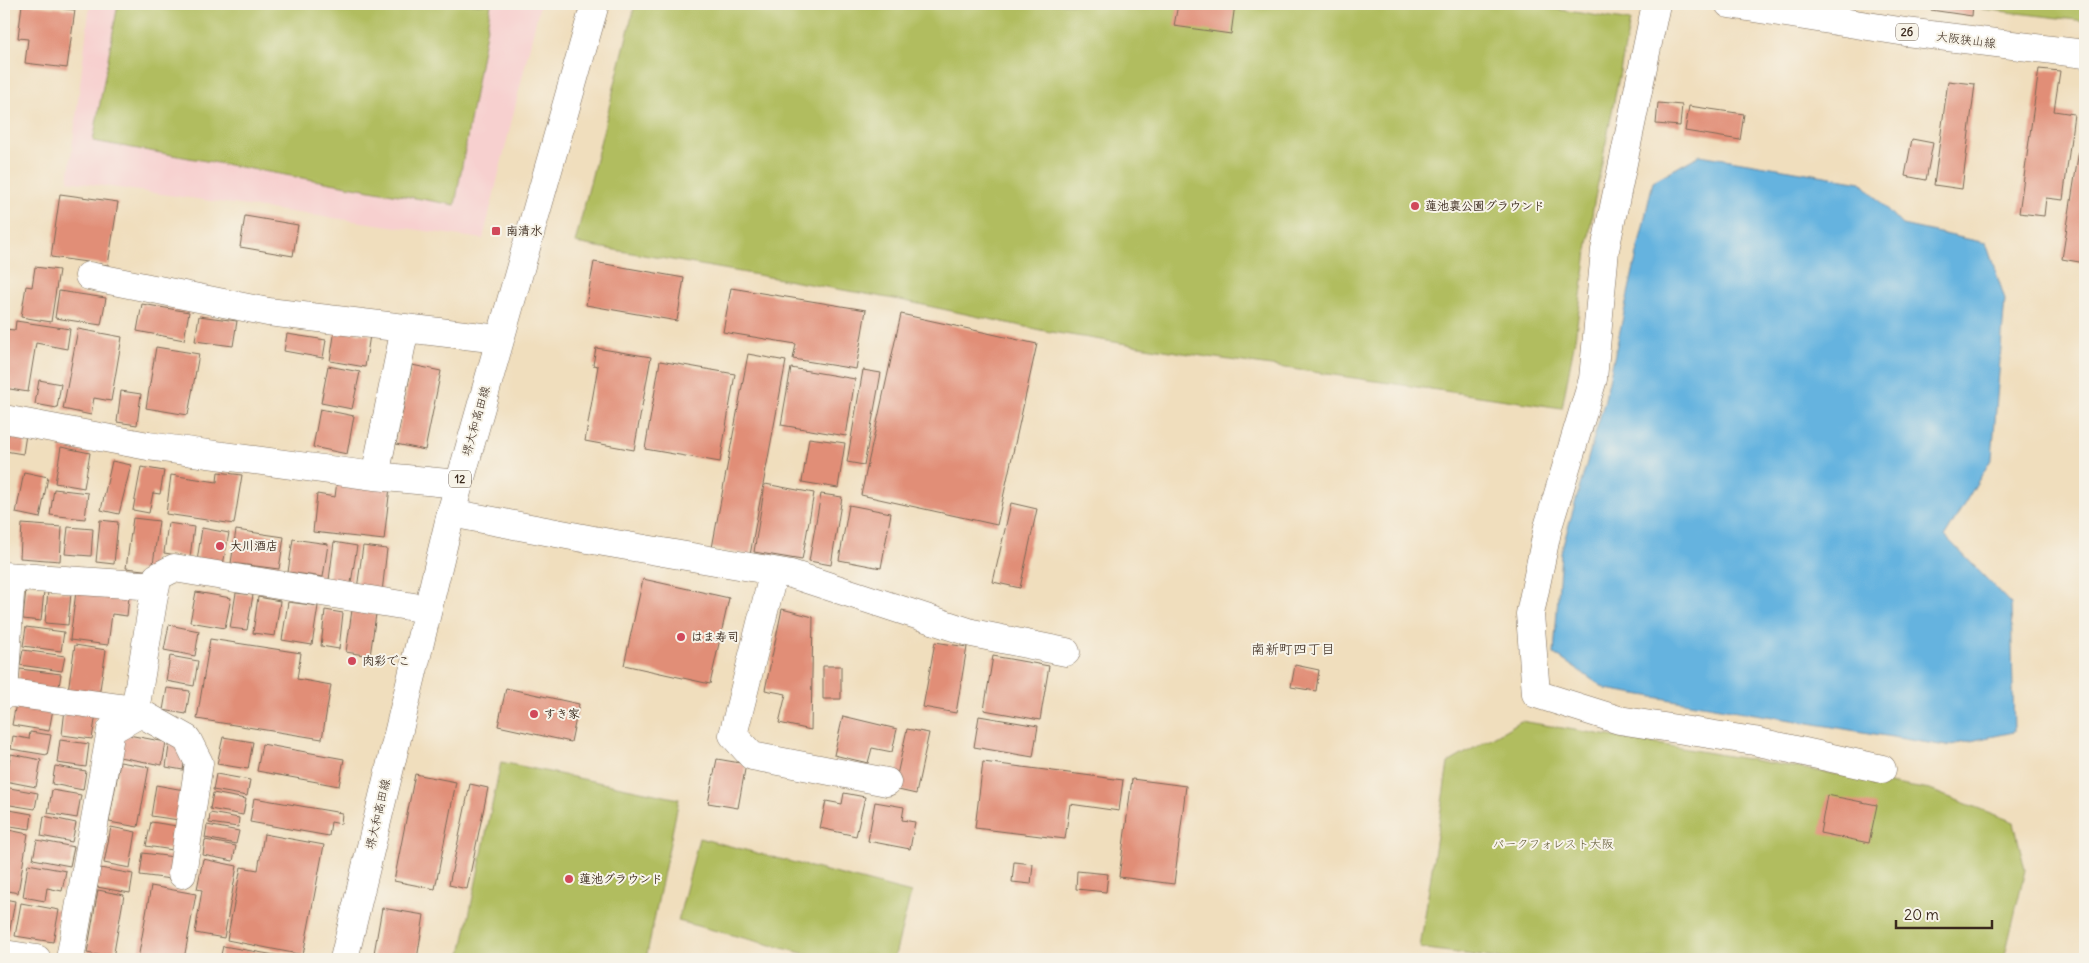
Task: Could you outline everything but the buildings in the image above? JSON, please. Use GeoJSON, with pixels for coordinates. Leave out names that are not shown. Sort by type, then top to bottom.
{"type":"FeatureCollection","features":[{"type":"Feature","properties":{"kind":"street","name":"堺大和高田線"},"geometry":{"type":"LineString","coordinates":[[344,959],[450,512],[595,4]]}},
{"type":"Feature","properties":{"kind":"street"},"geometry":{"type":"LineString","coordinates":[[1656,4],[1605,250],[1593,380],[1548,527],[1530,614],[1536,694],[1619,720],[1754,741],[1882,769]]}},
{"type":"Feature","properties":{"kind":"street","name":"大阪狭山線"},"geometry":{"type":"LineString","coordinates":[[1729,4],[1914,33],[2085,54]]}},
{"type":"Feature","properties":{"kind":"street"},"geometry":{"type":"LineString","coordinates":[[89,276],[268,312],[499,339]]}},
{"type":"Feature","properties":{"kind":"street"},"geometry":{"type":"LineString","coordinates":[[375,476],[405,328]]}},
{"type":"Feature","properties":{"kind":"street"},"geometry":{"type":"LineString","coordinates":[[4,419],[148,446],[375,476],[458,484]]}},
{"type":"Feature","properties":{"kind":"street"},"geometry":{"type":"LineString","coordinates":[[450,512],[604,542],[791,574],[972,634],[1066,652]]}},
{"type":"Feature","properties":{"kind":"street"},"geometry":{"type":"LineString","coordinates":[[70,959],[111,730],[134,717],[157,577],[174,568],[426,609]]}},
{"type":"Feature","properties":{"kind":"street"},"geometry":{"type":"LineString","coordinates":[[774,571],[733,735],[752,756],[887,782]]}},
{"type":"Feature","properties":{"kind":"street"},"geometry":{"type":"LineString","coordinates":[[156,586],[7,577],[4,694],[135,710],[187,739],[199,763],[182,874]]}},
{"type":"Feature","properties":{"kind":"street"},"geometry":{"type":"LineString","coordinates":[[4,954],[37,959]]}},
{"type":"Feature","properties":{"kind":"shaded area"},"geometry":{"type":"Polygon","coordinates":[[[90,4],[540,4],[483,239],[68,181],[90,4]]]}},
{"type":"Feature","properties":{"kind":"green space"},"geometry":{"type":"Polygon","coordinates":[[[118,4],[491,4],[455,205],[93,141],[118,4]]]}},
{"type":"Feature","properties":{"kind":"green space"},"geometry":{"type":"Polygon","coordinates":[[[635,4],[1524,4],[1630,21],[1593,208],[1575,339],[1562,408],[1202,356],[1045,331],[900,300],[575,243],[635,4]]]}},
{"type":"Feature","properties":{"kind":"green space"},"geometry":{"type":"Polygon","coordinates":[[[1983,4],[2085,4],[2085,21],[1982,9],[1983,4]]]}},
{"type":"Feature","properties":{"kind":"green space","name":"パークフォレスト大阪"},"geometry":{"type":"Polygon","coordinates":[[[1521,721],[1930,790],[2014,822],[2025,870],[2004,959],[1502,959],[1420,948],[1448,763],[1521,721]]]}},
{"type":"Feature","properties":{"kind":"green space","name":"蓮池グラウンド"},"geometry":{"type":"Polygon","coordinates":[[[501,762],[679,799],[646,959],[460,959],[501,762]]]}},
{"type":"Feature","properties":{"kind":"green space"},"geometry":{"type":"Polygon","coordinates":[[[699,838],[911,893],[894,959],[825,959],[678,921],[699,838]]]}},
{"type":"Feature","properties":{"kind":"water"},"geometry":{"type":"Polygon","coordinates":[[[1700,155],[1861,182],[1902,225],[1986,243],[2005,299],[1992,458],[1945,536],[2011,604],[2014,732],[1946,746],[1606,689],[1554,654],[1561,552],[1604,403],[1653,181],[1700,155]]]}},
{"type":"Feature","properties":{"kind":"place","name":"蓮池裏公園グラウンド"},"geometry":{"type":"Point","coordinates":[1415,206]}},
{"type":"Feature","properties":{"kind":"place","name":"南清水"},"geometry":{"type":"Point","coordinates":[496,231]}},
{"type":"Feature","properties":{"kind":"place","name":"大川酒店"},"geometry":{"type":"Point","coordinates":[220,546]}},
{"type":"Feature","properties":{"kind":"place","name":"はま寿司"},"geometry":{"type":"Point","coordinates":[681,637]}},
{"type":"Feature","properties":{"kind":"place","name":"肉彩でこ"},"geometry":{"type":"Point","coordinates":[352,661]}},
{"type":"Feature","properties":{"kind":"place","name":"すき家"},"geometry":{"type":"Point","coordinates":[534,714]}},
{"type":"Feature","properties":{"kind":"place","name":"蓮池グラウンド"},"geometry":{"type":"Point","coordinates":[569,879]}},
{"type":"Feature","properties":{"kind":"district","name":"南新町四丁目"},"geometry":{"type":"Point","coordinates":[1293,649]}}]}
